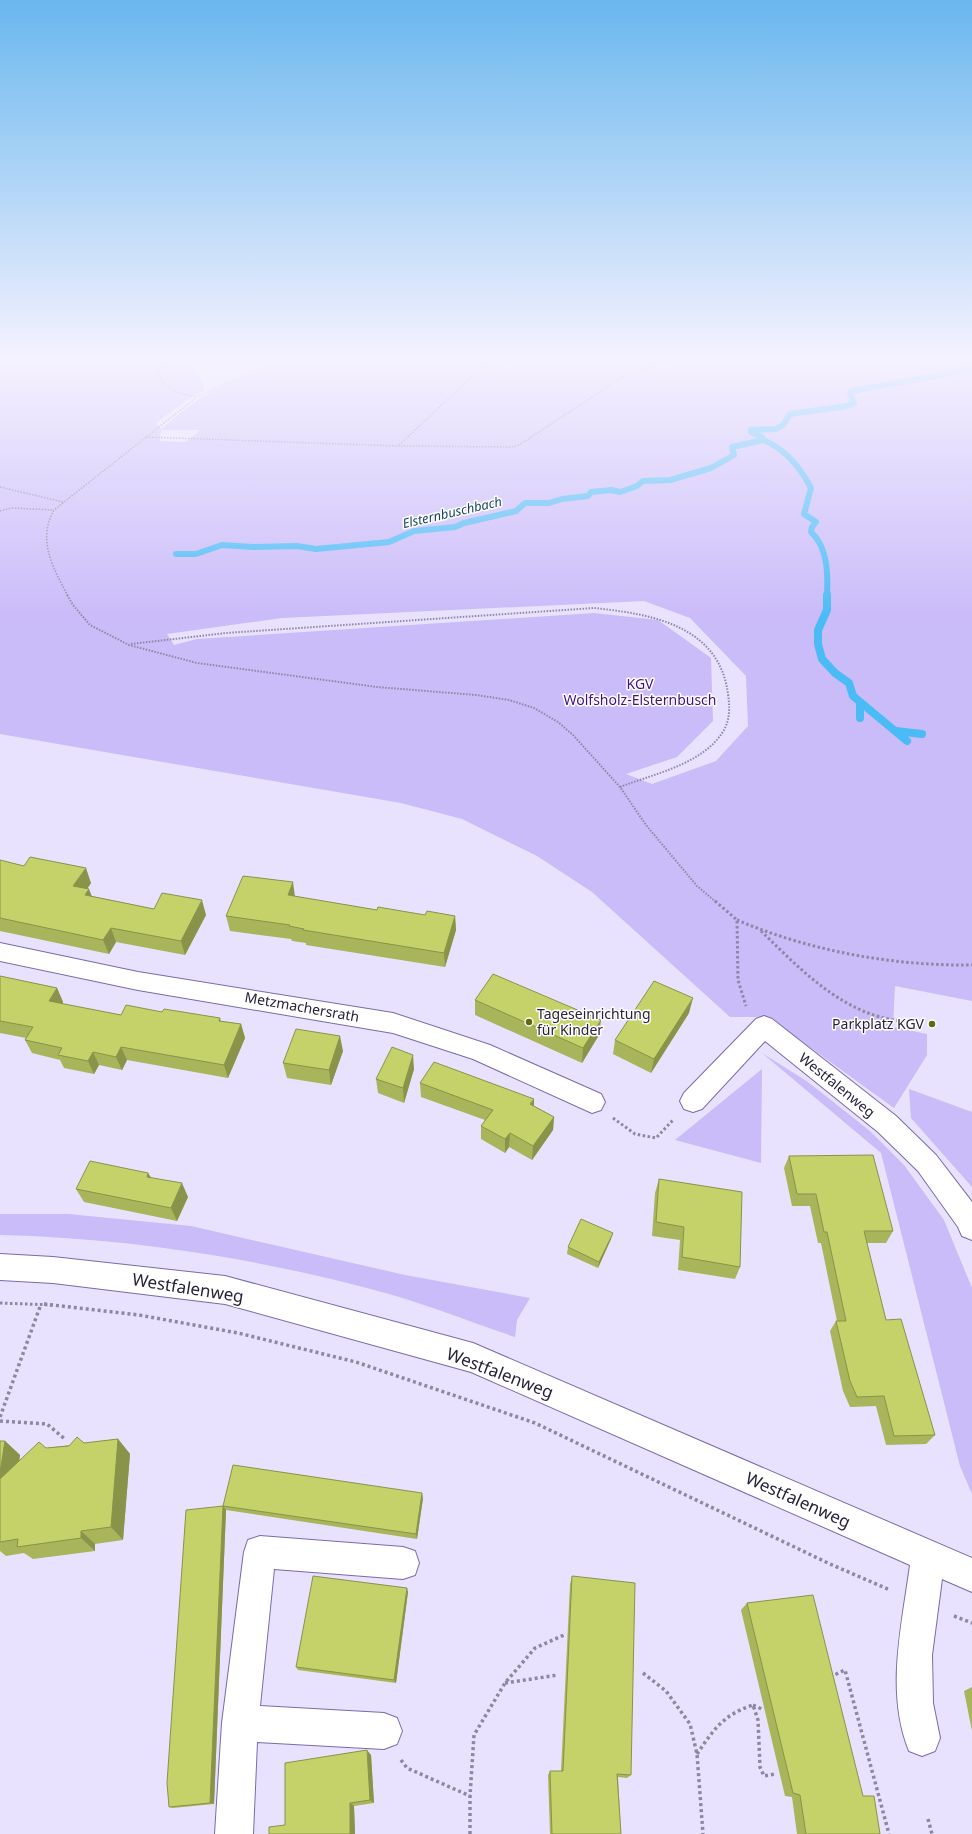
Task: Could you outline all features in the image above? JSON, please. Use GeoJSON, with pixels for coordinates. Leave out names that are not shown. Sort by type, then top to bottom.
{"type":"FeatureCollection","features":[{"type":"Feature","properties":{"kind":"street","name":"Metzmachersrath"},"geometry":{"type":"LineString","coordinates":[[0,952],[138,981],[393,1023],[481,1052],[592,1102]]}},
{"type":"Feature","properties":{"kind":"street"},"geometry":{"type":"LineString","coordinates":[[692,1101],[764,1026]]}},
{"type":"Feature","properties":{"kind":"street","name":"Westfalenweg"},"geometry":{"type":"LineString","coordinates":[[764,1026],[887,1124],[927,1163],[968,1218],[972,1227]]}},
{"type":"Feature","properties":{"kind":"street","name":"Westfalenweg"},"geometry":{"type":"LineString","coordinates":[[0,1267],[53,1270],[224,1290],[473,1358],[972,1575]]}},
{"type":"Feature","properties":{"kind":"street"},"geometry":{"type":"LineString","coordinates":[[234,1834],[240,1723],[260,1552],[403,1563]]}},
{"type":"Feature","properties":{"kind":"street"},"geometry":{"type":"LineString","coordinates":[[922,1738],[915,1703],[915,1655],[928,1557]]}},
{"type":"Feature","properties":{"kind":"street"},"geometry":{"type":"LineString","coordinates":[[240,1723],[384,1731]]}},
{"type":"Feature","properties":{"kind":"path"},"geometry":{"type":"LineString","coordinates":[[134,447],[63,502],[54,510],[48,519],[46,548],[57,576],[73,605],[90,625],[129,645],[197,663],[377,687],[476,695],[509,700],[534,708],[558,722],[573,734],[620,787],[646,825],[697,886],[737,920],[760,930],[868,957],[951,966],[972,965]]}},
{"type":"Feature","properties":{"kind":"path"},"geometry":{"type":"LineString","coordinates":[[428,447],[500,448],[509,447]]}},
{"type":"Feature","properties":{"kind":"path"},"geometry":{"type":"LineString","coordinates":[[0,487],[63,502]]}},
{"type":"Feature","properties":{"kind":"path"},"geometry":{"type":"LineString","coordinates":[[0,510],[12,508],[54,510]]}},
{"type":"Feature","properties":{"kind":"path"},"geometry":{"type":"LineString","coordinates":[[129,645],[226,633],[594,608],[627,611],[657,618],[686,630],[708,647],[721,666],[729,693],[728,723],[713,745],[690,760],[620,787]]}},
{"type":"Feature","properties":{"kind":"path"},"geometry":{"type":"LineString","coordinates":[[737,920],[738,980],[747,1007],[764,1026]]}},
{"type":"Feature","properties":{"kind":"path"},"geometry":{"type":"LineString","coordinates":[[760,930],[833,996],[858,1010],[893,1021],[916,1023]]}},
{"type":"Feature","properties":{"kind":"path"},"geometry":{"type":"LineString","coordinates":[[592,1102],[635,1134],[656,1138],[692,1101]]}},
{"type":"Feature","properties":{"kind":"path"},"geometry":{"type":"LineString","coordinates":[[0,1303],[41,1304],[139,1315],[238,1334],[356,1362],[535,1423],[830,1564],[972,1623]]}},
{"type":"Feature","properties":{"kind":"path"},"geometry":{"type":"LineString","coordinates":[[0,1417],[41,1304]]}},
{"type":"Feature","properties":{"kind":"path"},"geometry":{"type":"LineString","coordinates":[[0,1421],[47,1424],[66,1440]]}},
{"type":"Feature","properties":{"kind":"path"},"geometry":{"type":"LineString","coordinates":[[470,1834],[470,1796],[474,1735],[505,1683],[535,1648],[564,1635]]}},
{"type":"Feature","properties":{"kind":"path"},"geometry":{"type":"LineString","coordinates":[[824,1681],[835,1673],[845,1670],[889,1834]]}},
{"type":"Feature","properties":{"kind":"path"},"geometry":{"type":"LineString","coordinates":[[643,1673],[666,1691],[690,1724],[697,1754],[703,1834]]}},
{"type":"Feature","properties":{"kind":"path"},"geometry":{"type":"LineString","coordinates":[[505,1683],[558,1675]]}},
{"type":"Feature","properties":{"kind":"path"},"geometry":{"type":"LineString","coordinates":[[697,1754],[717,1724],[735,1710],[753,1705],[764,1710]]}},
{"type":"Feature","properties":{"kind":"path"},"geometry":{"type":"LineString","coordinates":[[753,1705],[758,1720],[760,1767],[764,1776],[775,1774]]}},
{"type":"Feature","properties":{"kind":"path"},"geometry":{"type":"LineString","coordinates":[[384,1731],[407,1768],[470,1796]]}},
{"type":"Feature","properties":{"kind":"path"},"geometry":{"type":"LineString","coordinates":[[928,1819],[932,1834]]}},
{"type":"Feature","properties":{"kind":"green space","name":"KGV Wolfsholz-Elsternbusch"},"geometry":{"type":"Polygon","coordinates":[[[0,447],[972,447],[972,1001],[895,986],[893,1027],[927,1034],[927,1055],[894,1108],[768,1017],[730,1017],[592,892],[537,856],[462,819],[401,803],[0,734],[0,447]],[[644,601],[282,618],[167,634],[174,645],[197,639],[594,613],[658,620],[711,658],[713,721],[677,757],[626,774],[652,784],[716,761],[748,726],[746,676],[690,618],[644,601]]]}},
{"type":"Feature","properties":{"kind":"green space"},"geometry":{"type":"Polygon","coordinates":[[[762,1053],[808,1082],[870,1131],[904,1165],[944,1220],[972,1288],[972,1494],[960,1466],[881,1153],[762,1053]]]}},
{"type":"Feature","properties":{"kind":"green space"},"geometry":{"type":"Polygon","coordinates":[[[762,1069],[761,1163],[675,1140],[762,1069]]]}},
{"type":"Feature","properties":{"kind":"green space"},"geometry":{"type":"Polygon","coordinates":[[[909,1089],[972,1112],[972,1187],[911,1118],[909,1089]]]}},
{"type":"Feature","properties":{"kind":"green space"},"geometry":{"type":"Polygon","coordinates":[[[0,1214],[68,1214],[191,1226],[405,1275],[530,1298],[517,1320],[515,1337],[389,1294],[293,1270],[196,1252],[147,1246],[49,1237],[0,1235],[0,1214]]]}},
{"type":"Feature","properties":{"kind":"building"},"geometry":{"type":"Polygon","coordinates":[[[30,857],[86,868],[73,886],[89,889],[85,895],[154,909],[162,893],[202,900],[181,941],[111,928],[103,940],[0,918],[0,860],[24,866],[30,857]]]}},
{"type":"Feature","properties":{"kind":"building"},"geometry":{"type":"Polygon","coordinates":[[[243,876],[293,882],[288,895],[377,910],[378,907],[425,915],[427,911],[455,916],[444,953],[303,930],[304,929],[289,926],[290,925],[226,916],[243,876]]]}},
{"type":"Feature","properties":{"kind":"building"},"geometry":{"type":"Polygon","coordinates":[[[493,974],[601,1020],[583,1048],[475,1000],[493,974]]]}},
{"type":"Feature","properties":{"kind":"building"},"geometry":{"type":"Polygon","coordinates":[[[0,976],[57,988],[49,1001],[121,1015],[126,1005],[162,1012],[164,1009],[220,1018],[219,1021],[241,1024],[224,1065],[121,1047],[116,1057],[93,1052],[88,1061],[58,1055],[62,1048],[25,1040],[33,1027],[0,1021],[0,976]]]}},
{"type":"Feature","properties":{"kind":"building"},"geometry":{"type":"Polygon","coordinates":[[[654,981],[693,998],[654,1059],[615,1040],[654,981]]]}},
{"type":"Feature","properties":{"kind":"building"},"geometry":{"type":"Polygon","coordinates":[[[296,1029],[340,1036],[329,1070],[283,1063],[296,1029]]]}},
{"type":"Feature","properties":{"kind":"building"},"geometry":{"type":"Polygon","coordinates":[[[392,1047],[413,1055],[403,1088],[376,1079],[392,1047]]]}},
{"type":"Feature","properties":{"kind":"building"},"geometry":{"type":"Polygon","coordinates":[[[434,1062],[534,1099],[530,1104],[554,1117],[533,1146],[510,1133],[505,1139],[481,1126],[493,1110],[420,1083],[434,1062]]]}},
{"type":"Feature","properties":{"kind":"building"},"geometry":{"type":"Polygon","coordinates":[[[873,1155],[893,1231],[864,1231],[886,1320],[901,1319],[935,1435],[894,1436],[884,1396],[857,1397],[850,1381],[836,1321],[846,1321],[827,1232],[824,1232],[816,1194],[797,1194],[789,1156],[873,1155]]]}},
{"type":"Feature","properties":{"kind":"building"},"geometry":{"type":"Polygon","coordinates":[[[90,1161],[148,1173],[147,1177],[182,1183],[171,1208],[76,1189],[90,1161]]]}},
{"type":"Feature","properties":{"kind":"building"},"geometry":{"type":"Polygon","coordinates":[[[659,1179],[742,1192],[740,1267],[682,1257],[684,1227],[656,1222],[659,1179]]]}},
{"type":"Feature","properties":{"kind":"building"},"geometry":{"type":"Polygon","coordinates":[[[581,1219],[613,1233],[599,1262],[568,1247],[581,1219]]]}},
{"type":"Feature","properties":{"kind":"building"},"geometry":{"type":"Polygon","coordinates":[[[77,1437],[84,1443],[118,1439],[111,1527],[81,1531],[81,1538],[17,1547],[18,1539],[0,1542],[0,1479],[39,1442],[46,1448],[69,1446],[77,1437]]]}},
{"type":"Feature","properties":{"kind":"building"},"geometry":{"type":"Polygon","coordinates":[[[0,1441],[5,1441],[0,1473],[0,1441]]]}},
{"type":"Feature","properties":{"kind":"building"},"geometry":{"type":"Polygon","coordinates":[[[233,1465],[422,1493],[416,1534],[223,1506],[233,1465]]]}},
{"type":"Feature","properties":{"kind":"building"},"geometry":{"type":"Polygon","coordinates":[[[223,1506],[210,1803],[169,1807],[167,1783],[186,1510],[223,1506]]]}},
{"type":"Feature","properties":{"kind":"building"},"geometry":{"type":"Polygon","coordinates":[[[313,1576],[407,1588],[394,1680],[296,1667],[313,1576]]]}},
{"type":"Feature","properties":{"kind":"building"},"geometry":{"type":"Polygon","coordinates":[[[572,1576],[635,1583],[631,1775],[617,1774],[621,1834],[552,1834],[550,1771],[563,1771],[572,1576]]]}},
{"type":"Feature","properties":{"kind":"building"},"geometry":{"type":"Polygon","coordinates":[[[813,1595],[863,1796],[874,1796],[880,1834],[806,1834],[800,1795],[793,1793],[747,1603],[813,1595]]]}},
{"type":"Feature","properties":{"kind":"building"},"geometry":{"type":"Polygon","coordinates":[[[367,1750],[370,1800],[350,1803],[350,1834],[269,1834],[269,1827],[285,1825],[285,1763],[367,1750]]]}},
{"type":"Feature","properties":{"kind":"waterway","name":"Elsternbuschbach"},"geometry":{"type":"LineString","coordinates":[[176,554],[196,554],[222,545],[253,547],[297,546],[316,549],[389,542],[414,531],[455,527],[464,523],[516,511],[525,503],[549,503],[562,499],[588,496],[591,492],[611,490],[620,492],[637,486],[643,481],[670,480],[711,468],[734,455],[732,447],[734,447]]}},
{"type":"Feature","properties":{"kind":"waterway"},"geometry":{"type":"LineString","coordinates":[[776,447],[792,460],[811,488],[804,514],[816,522],[812,527],[811,532],[821,545],[827,570],[827,610],[818,630],[818,644],[822,659],[835,673],[849,683],[853,696],[907,741]]}},
{"type":"Feature","properties":{"kind":"waterway"},"geometry":{"type":"LineString","coordinates":[[860,703],[860,718]]}},
{"type":"Feature","properties":{"kind":"waterway"},"geometry":{"type":"LineString","coordinates":[[896,731],[922,734]]}},
{"type":"Feature","properties":{"kind":"place","name":"Tageseinrichtung für Kinder"},"geometry":{"type":"Point","coordinates":[529,1022]}},
{"type":"Feature","properties":{"kind":"place","name":"Parkplatz KGV"},"geometry":{"type":"Point","coordinates":[932,1024]}}]}
